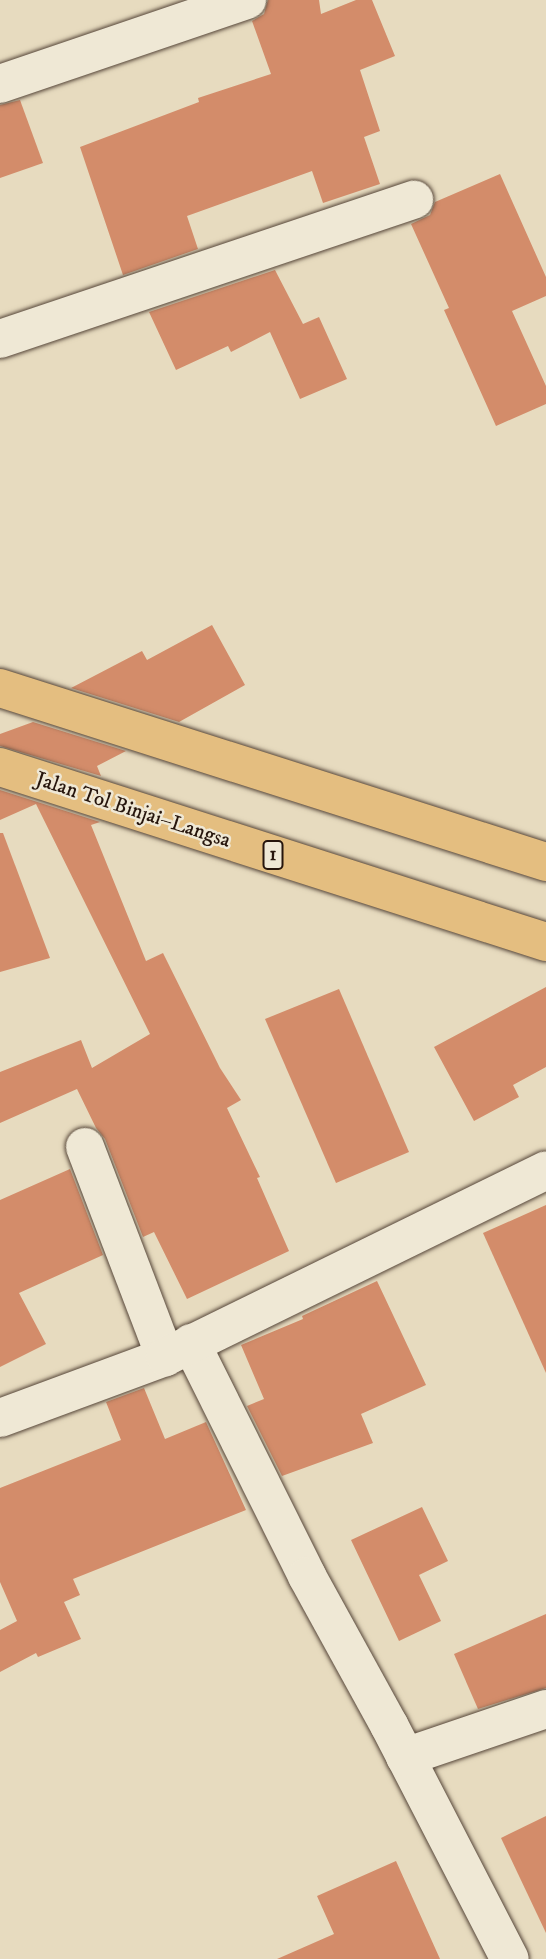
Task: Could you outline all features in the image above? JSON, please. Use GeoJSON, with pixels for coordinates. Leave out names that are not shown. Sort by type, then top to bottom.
{"type":"FeatureCollection","features":[{"type":"Feature","properties":{"kind":"highway"},"geometry":{"type":"LineString","coordinates":[[0,688],[546,862]]}},
{"type":"Feature","properties":{"kind":"highway","name":"Jalan Tol Binjai–Langsa"},"geometry":{"type":"LineString","coordinates":[[0,767],[546,942]]}},
{"type":"Feature","properties":{"kind":"street"},"geometry":{"type":"LineString","coordinates":[[0,84],[247,0]]}},
{"type":"Feature","properties":{"kind":"street"},"geometry":{"type":"LineString","coordinates":[[0,339],[414,200]]}},
{"type":"Feature","properties":{"kind":"street"},"geometry":{"type":"LineString","coordinates":[[85,1147],[178,1350],[307,1576],[510,1959]]}},
{"type":"Feature","properties":{"kind":"street"},"geometry":{"type":"LineString","coordinates":[[0,1418],[178,1350],[546,1170]]}},
{"type":"Feature","properties":{"kind":"street"},"geometry":{"type":"LineString","coordinates":[[405,1757],[546,1709]]}},
{"type":"Feature","properties":{"kind":"building"},"geometry":{"type":"Polygon","coordinates":[[[268,0],[319,0],[321,14],[356,0],[372,0],[395,56],[360,70],[380,131],[364,137],[380,184],[323,203],[312,171],[187,216],[198,249],[123,275],[80,147],[199,102],[198,98],[271,74],[252,21],[264,14],[268,0]]]}},
{"type":"Feature","properties":{"kind":"building"},"geometry":{"type":"Polygon","coordinates":[[[20,100],[43,163],[0,178],[0,105],[20,100]]]}},
{"type":"Feature","properties":{"kind":"building"},"geometry":{"type":"Polygon","coordinates":[[[500,174],[546,277],[546,296],[512,311],[546,386],[546,404],[496,426],[444,310],[449,308],[411,224],[430,215],[435,202],[500,174]]]}},
{"type":"Feature","properties":{"kind":"building"},"geometry":{"type":"Polygon","coordinates":[[[275,270],[303,324],[319,317],[347,379],[300,399],[270,332],[231,352],[228,346],[176,370],[149,312],[275,270]]]}},
{"type":"Feature","properties":{"kind":"building"},"geometry":{"type":"Polygon","coordinates":[[[212,625],[245,685],[179,722],[71,688],[142,651],[147,660],[212,625]]]}},
{"type":"Feature","properties":{"kind":"building"},"geometry":{"type":"Polygon","coordinates":[[[33,722],[126,751],[97,766],[101,776],[0,746],[0,734],[33,722]]]}},
{"type":"Feature","properties":{"kind":"building"},"geometry":{"type":"Polygon","coordinates":[[[0,790],[100,822],[91,825],[146,961],[163,953],[220,1068],[241,1100],[227,1108],[260,1177],[257,1178],[289,1251],[187,1299],[154,1232],[143,1237],[105,1139],[96,1128],[77,1089],[0,1123],[0,1072],[81,1040],[92,1068],[150,1034],[36,804],[0,820],[0,790]]]}},
{"type":"Feature","properties":{"kind":"building"},"geometry":{"type":"Polygon","coordinates":[[[0,833],[3,833],[50,958],[0,972],[0,833]]]}},
{"type":"Feature","properties":{"kind":"building"},"geometry":{"type":"Polygon","coordinates":[[[546,987],[546,1067],[513,1085],[519,1097],[474,1121],[434,1047],[546,987]]]}},
{"type":"Feature","properties":{"kind":"building"},"geometry":{"type":"Polygon","coordinates":[[[339,989],[409,1152],[336,1183],[265,1019],[339,989]]]}},
{"type":"Feature","properties":{"kind":"building"},"geometry":{"type":"Polygon","coordinates":[[[70,1169],[103,1255],[19,1293],[46,1344],[0,1367],[0,1200],[70,1169]]]}},
{"type":"Feature","properties":{"kind":"building"},"geometry":{"type":"Polygon","coordinates":[[[546,1205],[546,1373],[483,1233],[546,1205]]]}},
{"type":"Feature","properties":{"kind":"building"},"geometry":{"type":"Polygon","coordinates":[[[377,1281],[426,1385],[361,1414],[373,1443],[282,1476],[247,1406],[264,1399],[241,1345],[303,1319],[302,1316],[377,1281]]]}},
{"type":"Feature","properties":{"kind":"building"},"geometry":{"type":"Polygon","coordinates":[[[144,1388],[165,1439],[206,1422],[246,1510],[73,1579],[80,1595],[64,1602],[81,1639],[38,1657],[36,1653],[0,1672],[0,1630],[17,1621],[0,1582],[0,1488],[121,1440],[106,1402],[144,1388]]]}},
{"type":"Feature","properties":{"kind":"building"},"geometry":{"type":"Polygon","coordinates":[[[422,1507],[448,1561],[419,1575],[441,1621],[399,1641],[351,1540],[422,1507]]]}},
{"type":"Feature","properties":{"kind":"building"},"geometry":{"type":"Polygon","coordinates":[[[546,1614],[546,1688],[478,1709],[454,1654],[546,1614]]]}},
{"type":"Feature","properties":{"kind":"building"},"geometry":{"type":"Polygon","coordinates":[[[546,1816],[546,1933],[501,1838],[546,1816]]]}},
{"type":"Feature","properties":{"kind":"building"},"geometry":{"type":"Polygon","coordinates":[[[396,1861],[440,1959],[277,1959],[334,1934],[317,1896],[396,1861]]]}}]}
